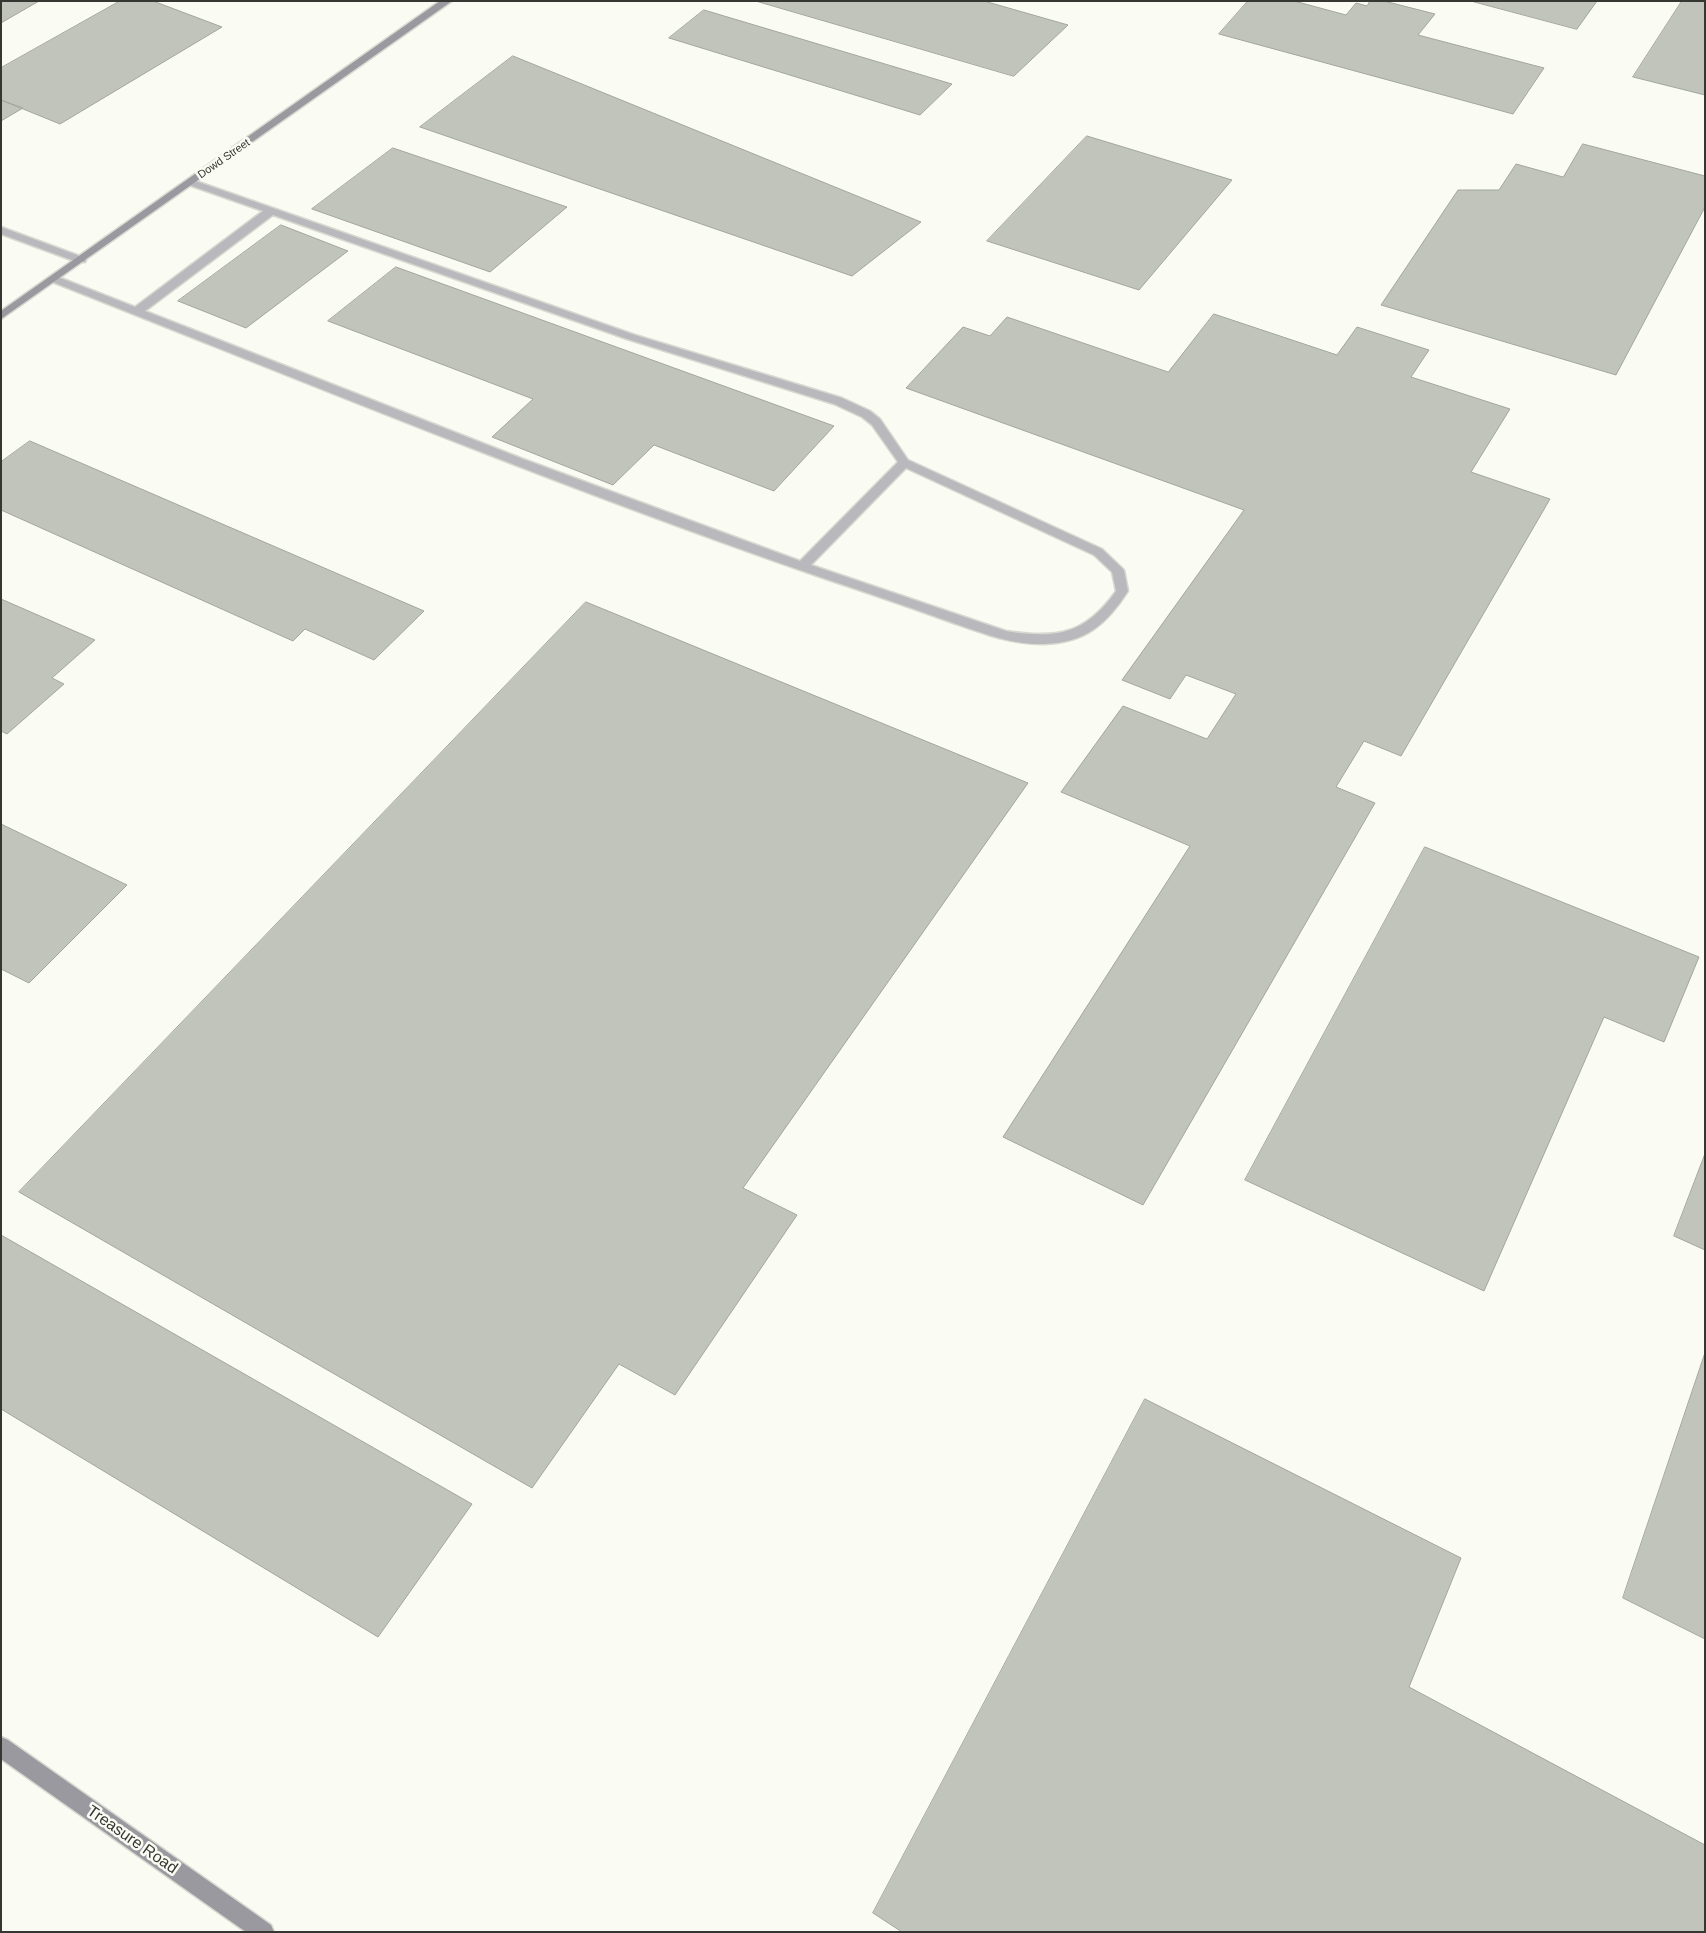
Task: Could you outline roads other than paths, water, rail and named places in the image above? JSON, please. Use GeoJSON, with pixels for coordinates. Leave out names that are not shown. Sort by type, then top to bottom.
{"type":"FeatureCollection","features":[{"type":"Feature","properties":{"kind":"street","name":"Dowd Street"},"geometry":{"type":"LineString","coordinates":[[1,316],[447,1]]}},
{"type":"Feature","properties":{"kind":"street"},"geometry":{"type":"LineString","coordinates":[[54,279],[519,462],[802,566],[1004,635],[1031,640],[1051,640],[1088,630],[1104,618],[1122,591],[1118,570],[1098,552],[904,463],[876,422],[866,414],[838,401],[632,337],[190,182]]}},
{"type":"Feature","properties":{"kind":"street"},"geometry":{"type":"LineString","coordinates":[[137,311],[272,210]]}},
{"type":"Feature","properties":{"kind":"street"},"geometry":{"type":"LineString","coordinates":[[1,230],[81,260]]}},
{"type":"Feature","properties":{"kind":"street"},"geometry":{"type":"LineString","coordinates":[[802,566],[904,463]]}},
{"type":"Feature","properties":{"kind":"street","name":"Treasure Road"},"geometry":{"type":"LineString","coordinates":[[1,1747],[264,1932]]}}]}
